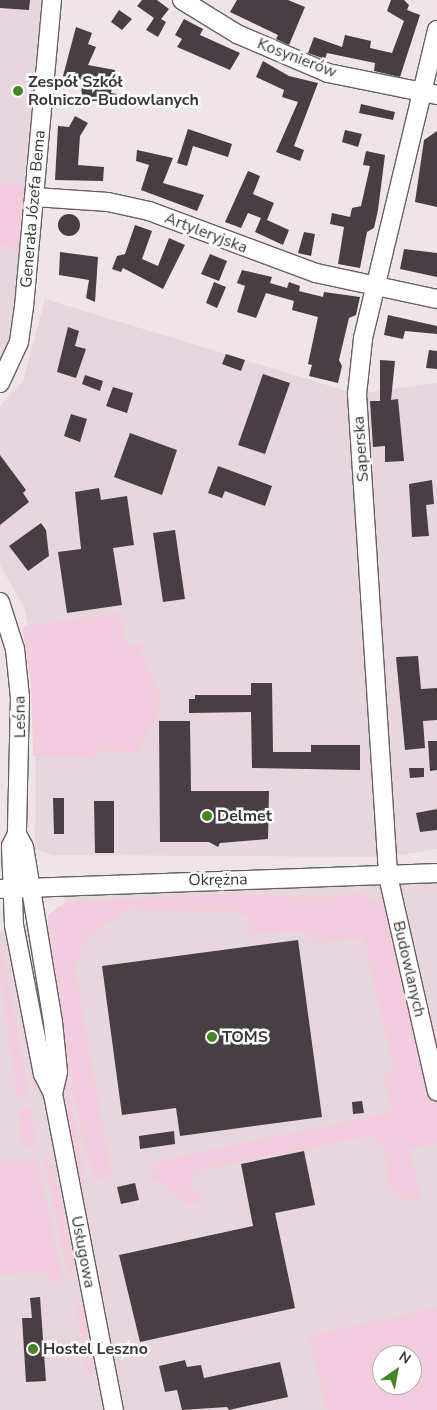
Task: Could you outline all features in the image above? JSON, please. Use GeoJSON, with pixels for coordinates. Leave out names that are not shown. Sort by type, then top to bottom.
{"type":"FeatureCollection","features":[{"type":"Feature","properties":{"kind":"street"},"geometry":{"type":"LineString","coordinates":[[51,8],[63,0]]}},
{"type":"Feature","properties":{"kind":"street","name":"Kosynierów"},"geometry":{"type":"LineString","coordinates":[[182,0],[237,34],[284,56],[328,73],[429,94]]}},
{"type":"Feature","properties":{"kind":"street","name":"Generała Józefa Bema"},"geometry":{"type":"LineString","coordinates":[[0,383],[19,342],[35,198],[51,8]]}},
{"type":"Feature","properties":{"kind":"street","name":"Saperska"},"geometry":{"type":"LineString","coordinates":[[388,876],[357,394],[363,339],[374,288],[429,94],[437,30]]}},
{"type":"Feature","properties":{"kind":"street","name":"Artyleryjska"},"geometry":{"type":"LineString","coordinates":[[35,198],[108,202],[148,211],[298,267],[374,288],[437,299]]}},
{"type":"Feature","properties":{"kind":"street","name":"Leśna"},"geometry":{"type":"LineString","coordinates":[[0,602],[15,649],[19,682],[17,834],[11,846],[5,888]]}},
{"type":"Feature","properties":{"kind":"street","name":"Leśna"},"geometry":{"type":"LineString","coordinates":[[17,834],[24,847],[30,885]]}},
{"type":"Feature","properties":{"kind":"street","name":"Okrężna"},"geometry":{"type":"LineString","coordinates":[[5,888],[30,885],[388,876],[437,873]]}},
{"type":"Feature","properties":{"kind":"street","name":"Budowlanych"},"geometry":{"type":"LineString","coordinates":[[388,876],[437,1091]]}},
{"type":"Feature","properties":{"kind":"street","name":"Usługowa"},"geometry":{"type":"LineString","coordinates":[[30,885],[53,1022],[58,1072],[53,1094]]}},
{"type":"Feature","properties":{"kind":"street","name":"Usługowa"},"geometry":{"type":"LineString","coordinates":[[5,888],[43,1074],[53,1094],[114,1410]]}},
{"type":"Feature","properties":{"kind":"shaded area","name":"Zespół Szkół Rolniczo-Budowlanych"},"geometry":{"type":"Polygon","coordinates":[[[0,0],[43,0],[29,184],[0,182],[0,0]]]}},
{"type":"Feature","properties":{"kind":"shaded area"},"geometry":{"type":"Polygon","coordinates":[[[0,182],[29,184],[22,252],[0,245],[0,182]]]}},
{"type":"Feature","properties":{"kind":"shaded area"},"geometry":{"type":"Polygon","coordinates":[[[0,245],[22,252],[13,329],[0,364],[0,245]]]}},
{"type":"Feature","properties":{"kind":"shaded area"},"geometry":{"type":"Polygon","coordinates":[[[45,299],[357,394],[437,383],[437,849],[387,857],[52,855],[35,849],[36,666],[24,607],[0,565],[0,406],[23,381],[45,299]]]}},
{"type":"Feature","properties":{"kind":"shaded area"},"geometry":{"type":"Polygon","coordinates":[[[120,613],[126,646],[145,645],[140,652],[159,691],[158,715],[139,753],[97,750],[96,758],[33,756],[31,683],[22,627],[120,613]]]}},
{"type":"Feature","properties":{"kind":"shaded area"},"geometry":{"type":"Polygon","coordinates":[[[437,878],[437,1410],[0,1410],[0,931],[46,922],[65,902],[64,895],[437,878]]]}},
{"type":"Feature","properties":{"kind":"shaded area"},"geometry":{"type":"Polygon","coordinates":[[[361,893],[378,903],[392,901],[437,1091],[437,1144],[409,1149],[422,1201],[403,1199],[388,1184],[385,1146],[368,1136],[197,1171],[190,1184],[201,1201],[186,1205],[174,1192],[152,1178],[154,1165],[182,1156],[391,1112],[383,1074],[394,1071],[364,938],[318,943],[299,931],[250,934],[249,916],[228,910],[135,911],[135,904],[84,941],[75,971],[112,1175],[95,1182],[79,1122],[48,948],[48,915],[65,902],[238,894],[315,898],[361,893]]]}},
{"type":"Feature","properties":{"kind":"shaded area"},"geometry":{"type":"Polygon","coordinates":[[[5,933],[9,933],[38,1079],[33,1089],[5,933]]]}},
{"type":"Feature","properties":{"kind":"shaded area"},"geometry":{"type":"Polygon","coordinates":[[[0,937],[29,1093],[17,1097],[0,974],[0,937]]]}},
{"type":"Feature","properties":{"kind":"shaded area"},"geometry":{"type":"Polygon","coordinates":[[[60,1033],[85,1182],[79,1183],[68,1124],[60,1033]]]}},
{"type":"Feature","properties":{"kind":"shaded area"},"geometry":{"type":"Polygon","coordinates":[[[18,1108],[30,1108],[37,1145],[30,1148],[23,1148],[18,1108]]]}},
{"type":"Feature","properties":{"kind":"shaded area"},"geometry":{"type":"Polygon","coordinates":[[[44,1158],[53,1166],[74,1262],[69,1280],[44,1158]]]}},
{"type":"Feature","properties":{"kind":"shaded area"},"geometry":{"type":"Polygon","coordinates":[[[37,1159],[64,1281],[52,1284],[49,1273],[0,1275],[0,1162],[37,1159]]]}},
{"type":"Feature","properties":{"kind":"shaded area"},"geometry":{"type":"Polygon","coordinates":[[[75,1298],[84,1310],[94,1375],[88,1376],[75,1298]]]}},
{"type":"Feature","properties":{"kind":"shaded area"},"geometry":{"type":"Polygon","coordinates":[[[437,1307],[437,1410],[327,1410],[309,1336],[437,1307]]]}},
{"type":"Feature","properties":{"kind":"building"},"geometry":{"type":"Polygon","coordinates":[[[0,0],[30,0],[29,10],[0,8],[0,0]]]}},
{"type":"Feature","properties":{"kind":"building"},"geometry":{"type":"Polygon","coordinates":[[[142,0],[157,0],[169,9],[161,19],[166,22],[158,37],[146,30],[154,18],[137,6],[142,0]]]}},
{"type":"Feature","properties":{"kind":"building"},"geometry":{"type":"Polygon","coordinates":[[[237,0],[288,0],[305,7],[289,45],[276,39],[278,35],[230,12],[237,0]]]}},
{"type":"Feature","properties":{"kind":"building"},"geometry":{"type":"Polygon","coordinates":[[[391,0],[404,0],[409,5],[407,10],[420,15],[400,77],[374,71],[375,63],[327,53],[325,59],[308,53],[314,37],[342,47],[345,35],[371,41],[370,48],[392,53],[404,21],[387,11],[391,0]]]}},
{"type":"Feature","properties":{"kind":"building"},"geometry":{"type":"Polygon","coordinates":[[[119,10],[132,19],[122,30],[111,22],[119,10]]]}},
{"type":"Feature","properties":{"kind":"building"},"geometry":{"type":"Polygon","coordinates":[[[184,19],[203,29],[200,35],[240,53],[230,70],[177,47],[182,39],[175,35],[184,19]]]}},
{"type":"Feature","properties":{"kind":"building"},"geometry":{"type":"Polygon","coordinates":[[[76,27],[92,33],[88,44],[96,47],[88,65],[115,70],[111,93],[117,94],[115,104],[80,99],[83,80],[63,76],[76,27]]]}},
{"type":"Feature","properties":{"kind":"building"},"geometry":{"type":"Polygon","coordinates":[[[263,61],[289,76],[318,83],[294,146],[304,150],[300,161],[276,152],[298,102],[282,97],[284,90],[256,77],[263,61]]]}},
{"type":"Feature","properties":{"kind":"building"},"geometry":{"type":"Polygon","coordinates":[[[361,104],[395,112],[393,120],[359,113],[361,104]]]}},
{"type":"Feature","properties":{"kind":"building"},"geometry":{"type":"Polygon","coordinates":[[[75,116],[88,123],[80,136],[78,165],[104,167],[103,181],[55,180],[58,126],[69,127],[75,116]]]}},
{"type":"Feature","properties":{"kind":"building"},"geometry":{"type":"Polygon","coordinates":[[[188,129],[232,144],[228,157],[193,146],[187,166],[177,163],[188,129]]]}},
{"type":"Feature","properties":{"kind":"building"},"geometry":{"type":"Polygon","coordinates":[[[345,130],[362,134],[358,147],[342,142],[345,130]]]}},
{"type":"Feature","properties":{"kind":"building"},"geometry":{"type":"Polygon","coordinates":[[[437,131],[437,207],[415,202],[424,140],[437,131]]]}},
{"type":"Feature","properties":{"kind":"building"},"geometry":{"type":"Polygon","coordinates":[[[137,150],[173,158],[163,183],[204,195],[197,211],[141,190],[149,165],[136,161],[137,150]]]}},
{"type":"Feature","properties":{"kind":"building"},"geometry":{"type":"Polygon","coordinates":[[[366,151],[385,155],[378,210],[374,228],[367,232],[360,268],[338,264],[344,227],[330,224],[332,213],[350,217],[352,208],[361,206],[370,166],[363,165],[366,151]]]}},
{"type":"Feature","properties":{"kind":"building"},"geometry":{"type":"Polygon","coordinates":[[[248,171],[260,176],[253,194],[274,203],[267,220],[289,230],[283,245],[255,232],[261,218],[248,213],[241,228],[225,222],[248,171]]]}},
{"type":"Feature","properties":{"kind":"building"},"geometry":{"type":"Polygon","coordinates":[[[69,214],[79,221],[80,225],[73,235],[69,236],[59,229],[58,225],[65,215],[69,214]]]}},
{"type":"Feature","properties":{"kind":"building"},"geometry":{"type":"Polygon","coordinates":[[[135,225],[152,231],[142,259],[158,266],[169,238],[185,245],[163,289],[123,268],[121,272],[112,269],[117,256],[125,254],[135,225]]]}},
{"type":"Feature","properties":{"kind":"building"},"geometry":{"type":"Polygon","coordinates":[[[304,232],[315,234],[311,256],[298,253],[304,232]]]}},
{"type":"Feature","properties":{"kind":"building"},"geometry":{"type":"Polygon","coordinates":[[[404,249],[437,253],[437,277],[400,269],[404,249]]]}},
{"type":"Feature","properties":{"kind":"building"},"geometry":{"type":"Polygon","coordinates":[[[60,252],[98,257],[95,302],[86,298],[89,280],[59,275],[60,252]]]}},
{"type":"Feature","properties":{"kind":"building"},"geometry":{"type":"Polygon","coordinates":[[[210,254],[227,261],[219,281],[201,274],[210,254]]]}},
{"type":"Feature","properties":{"kind":"building"},"geometry":{"type":"Polygon","coordinates":[[[242,270],[272,277],[270,283],[287,288],[289,282],[300,286],[299,291],[323,297],[324,292],[360,297],[356,315],[349,318],[339,360],[342,366],[338,383],[309,376],[312,365],[308,364],[318,317],[292,310],[294,301],[266,293],[256,318],[237,312],[245,286],[237,283],[242,270]]]}},
{"type":"Feature","properties":{"kind":"building"},"geometry":{"type":"Polygon","coordinates":[[[214,282],[226,287],[217,308],[206,303],[214,282]]]}},
{"type":"Feature","properties":{"kind":"building"},"geometry":{"type":"Polygon","coordinates":[[[388,315],[437,326],[437,334],[405,331],[403,339],[384,335],[388,315]]]}},
{"type":"Feature","properties":{"kind":"building"},"geometry":{"type":"Polygon","coordinates":[[[68,327],[79,331],[75,346],[86,349],[76,378],[57,372],[68,327]]]}},
{"type":"Feature","properties":{"kind":"building"},"geometry":{"type":"Polygon","coordinates":[[[429,350],[437,351],[437,369],[426,368],[429,350]]]}},
{"type":"Feature","properties":{"kind":"building"},"geometry":{"type":"Polygon","coordinates":[[[226,354],[245,360],[241,371],[222,364],[226,354]]]}},
{"type":"Feature","properties":{"kind":"building"},"geometry":{"type":"Polygon","coordinates":[[[380,360],[395,361],[391,400],[398,399],[404,461],[385,462],[385,446],[373,447],[370,401],[380,401],[380,360]]]}},
{"type":"Feature","properties":{"kind":"building"},"geometry":{"type":"Polygon","coordinates":[[[263,374],[290,383],[265,454],[238,445],[263,374]]]}},
{"type":"Feature","properties":{"kind":"building"},"geometry":{"type":"Polygon","coordinates":[[[85,375],[103,381],[100,391],[82,384],[85,375]]]}},
{"type":"Feature","properties":{"kind":"building"},"geometry":{"type":"Polygon","coordinates":[[[113,387],[133,393],[127,413],[106,406],[113,387]]]}},
{"type":"Feature","properties":{"kind":"building"},"geometry":{"type":"Polygon","coordinates":[[[71,414],[87,419],[80,442],[64,436],[71,414]]]}},
{"type":"Feature","properties":{"kind":"building"},"geometry":{"type":"Polygon","coordinates":[[[130,433],[177,450],[162,495],[114,477],[130,433]]]}},
{"type":"Feature","properties":{"kind":"building"},"geometry":{"type":"Polygon","coordinates":[[[0,455],[26,490],[23,493],[29,502],[0,525],[0,455]]]}},
{"type":"Feature","properties":{"kind":"building"},"geometry":{"type":"Polygon","coordinates":[[[218,466],[272,486],[265,506],[225,491],[222,498],[208,493],[218,466]]]}},
{"type":"Feature","properties":{"kind":"building"},"geometry":{"type":"Polygon","coordinates":[[[432,480],[434,504],[426,505],[429,536],[412,537],[409,484],[432,480]]]}},
{"type":"Feature","properties":{"kind":"building"},"geometry":{"type":"Polygon","coordinates":[[[99,488],[101,500],[127,496],[134,545],[113,548],[122,605],[67,613],[58,552],[81,549],[75,492],[99,488]]]}},
{"type":"Feature","properties":{"kind":"building"},"geometry":{"type":"Polygon","coordinates":[[[41,523],[46,530],[49,556],[28,571],[9,546],[41,523]]]}},
{"type":"Feature","properties":{"kind":"building"},"geometry":{"type":"Polygon","coordinates":[[[175,530],[185,599],[163,602],[153,533],[175,530]]]}},
{"type":"Feature","properties":{"kind":"building"},"geometry":{"type":"Polygon","coordinates":[[[418,656],[421,689],[437,688],[437,720],[423,721],[425,748],[405,750],[396,657],[418,656]]]}},
{"type":"Feature","properties":{"kind":"building"},"geometry":{"type":"Polygon","coordinates":[[[251,683],[272,683],[273,752],[311,752],[311,745],[360,745],[360,770],[252,768],[251,712],[189,713],[189,699],[195,699],[195,695],[251,695],[251,683]]]}},
{"type":"Feature","properties":{"kind":"building"},"geometry":{"type":"Polygon","coordinates":[[[159,721],[190,721],[191,791],[269,791],[268,839],[220,843],[218,847],[209,842],[160,842],[159,721]]]}},
{"type":"Feature","properties":{"kind":"building"},"geometry":{"type":"Polygon","coordinates":[[[428,741],[437,741],[437,770],[430,771],[428,741]]]}},
{"type":"Feature","properties":{"kind":"building"},"geometry":{"type":"Polygon","coordinates":[[[409,768],[424,768],[424,777],[410,778],[409,768]]]}},
{"type":"Feature","properties":{"kind":"building"},"geometry":{"type":"Polygon","coordinates":[[[53,798],[64,798],[64,834],[54,834],[53,798]]]}},
{"type":"Feature","properties":{"kind":"building"},"geometry":{"type":"Polygon","coordinates":[[[94,801],[114,801],[114,853],[95,853],[94,801]]]}},
{"type":"Feature","properties":{"kind":"building"},"geometry":{"type":"Polygon","coordinates":[[[437,809],[437,830],[420,832],[416,813],[437,809]]]}},
{"type":"Feature","properties":{"kind":"building","name":"TOMS"},"geometry":{"type":"Polygon","coordinates":[[[298,940],[322,1117],[180,1136],[176,1108],[122,1115],[102,966],[298,940]]]}},
{"type":"Feature","properties":{"kind":"building"},"geometry":{"type":"Polygon","coordinates":[[[362,1101],[364,1113],[353,1114],[352,1102],[362,1101]]]}},
{"type":"Feature","properties":{"kind":"building"},"geometry":{"type":"Polygon","coordinates":[[[174,1131],[175,1144],[140,1149],[139,1136],[174,1131]]]}},
{"type":"Feature","properties":{"kind":"building"},"geometry":{"type":"Polygon","coordinates":[[[304,1151],[315,1205],[275,1213],[295,1308],[140,1342],[119,1255],[253,1226],[241,1164],[304,1151]]]}},
{"type":"Feature","properties":{"kind":"building"},"geometry":{"type":"Polygon","coordinates":[[[135,1183],[139,1200],[121,1204],[117,1187],[135,1183]]]}},
{"type":"Feature","properties":{"kind":"building"},"geometry":{"type":"Polygon","coordinates":[[[40,1297],[46,1381],[26,1382],[22,1318],[32,1318],[30,1298],[40,1297]]]}},
{"type":"Feature","properties":{"kind":"building"},"geometry":{"type":"Polygon","coordinates":[[[185,1360],[187,1367],[201,1365],[204,1378],[280,1362],[288,1397],[229,1410],[227,1407],[182,1410],[177,1390],[165,1392],[159,1366],[185,1360]]]}},
{"type":"Feature","properties":{"kind":"place","name":"Zespół Szkół Rolniczo-Budowlanych"},"geometry":{"type":"Point","coordinates":[18,91]}},
{"type":"Feature","properties":{"kind":"place","name":"Delmet"},"geometry":{"type":"Point","coordinates":[207,816]}},
{"type":"Feature","properties":{"kind":"place","name":"TOMS"},"geometry":{"type":"Point","coordinates":[212,1037]}},
{"type":"Feature","properties":{"kind":"place","name":"Hostel Leszno"},"geometry":{"type":"Point","coordinates":[33,1349]}}]}
